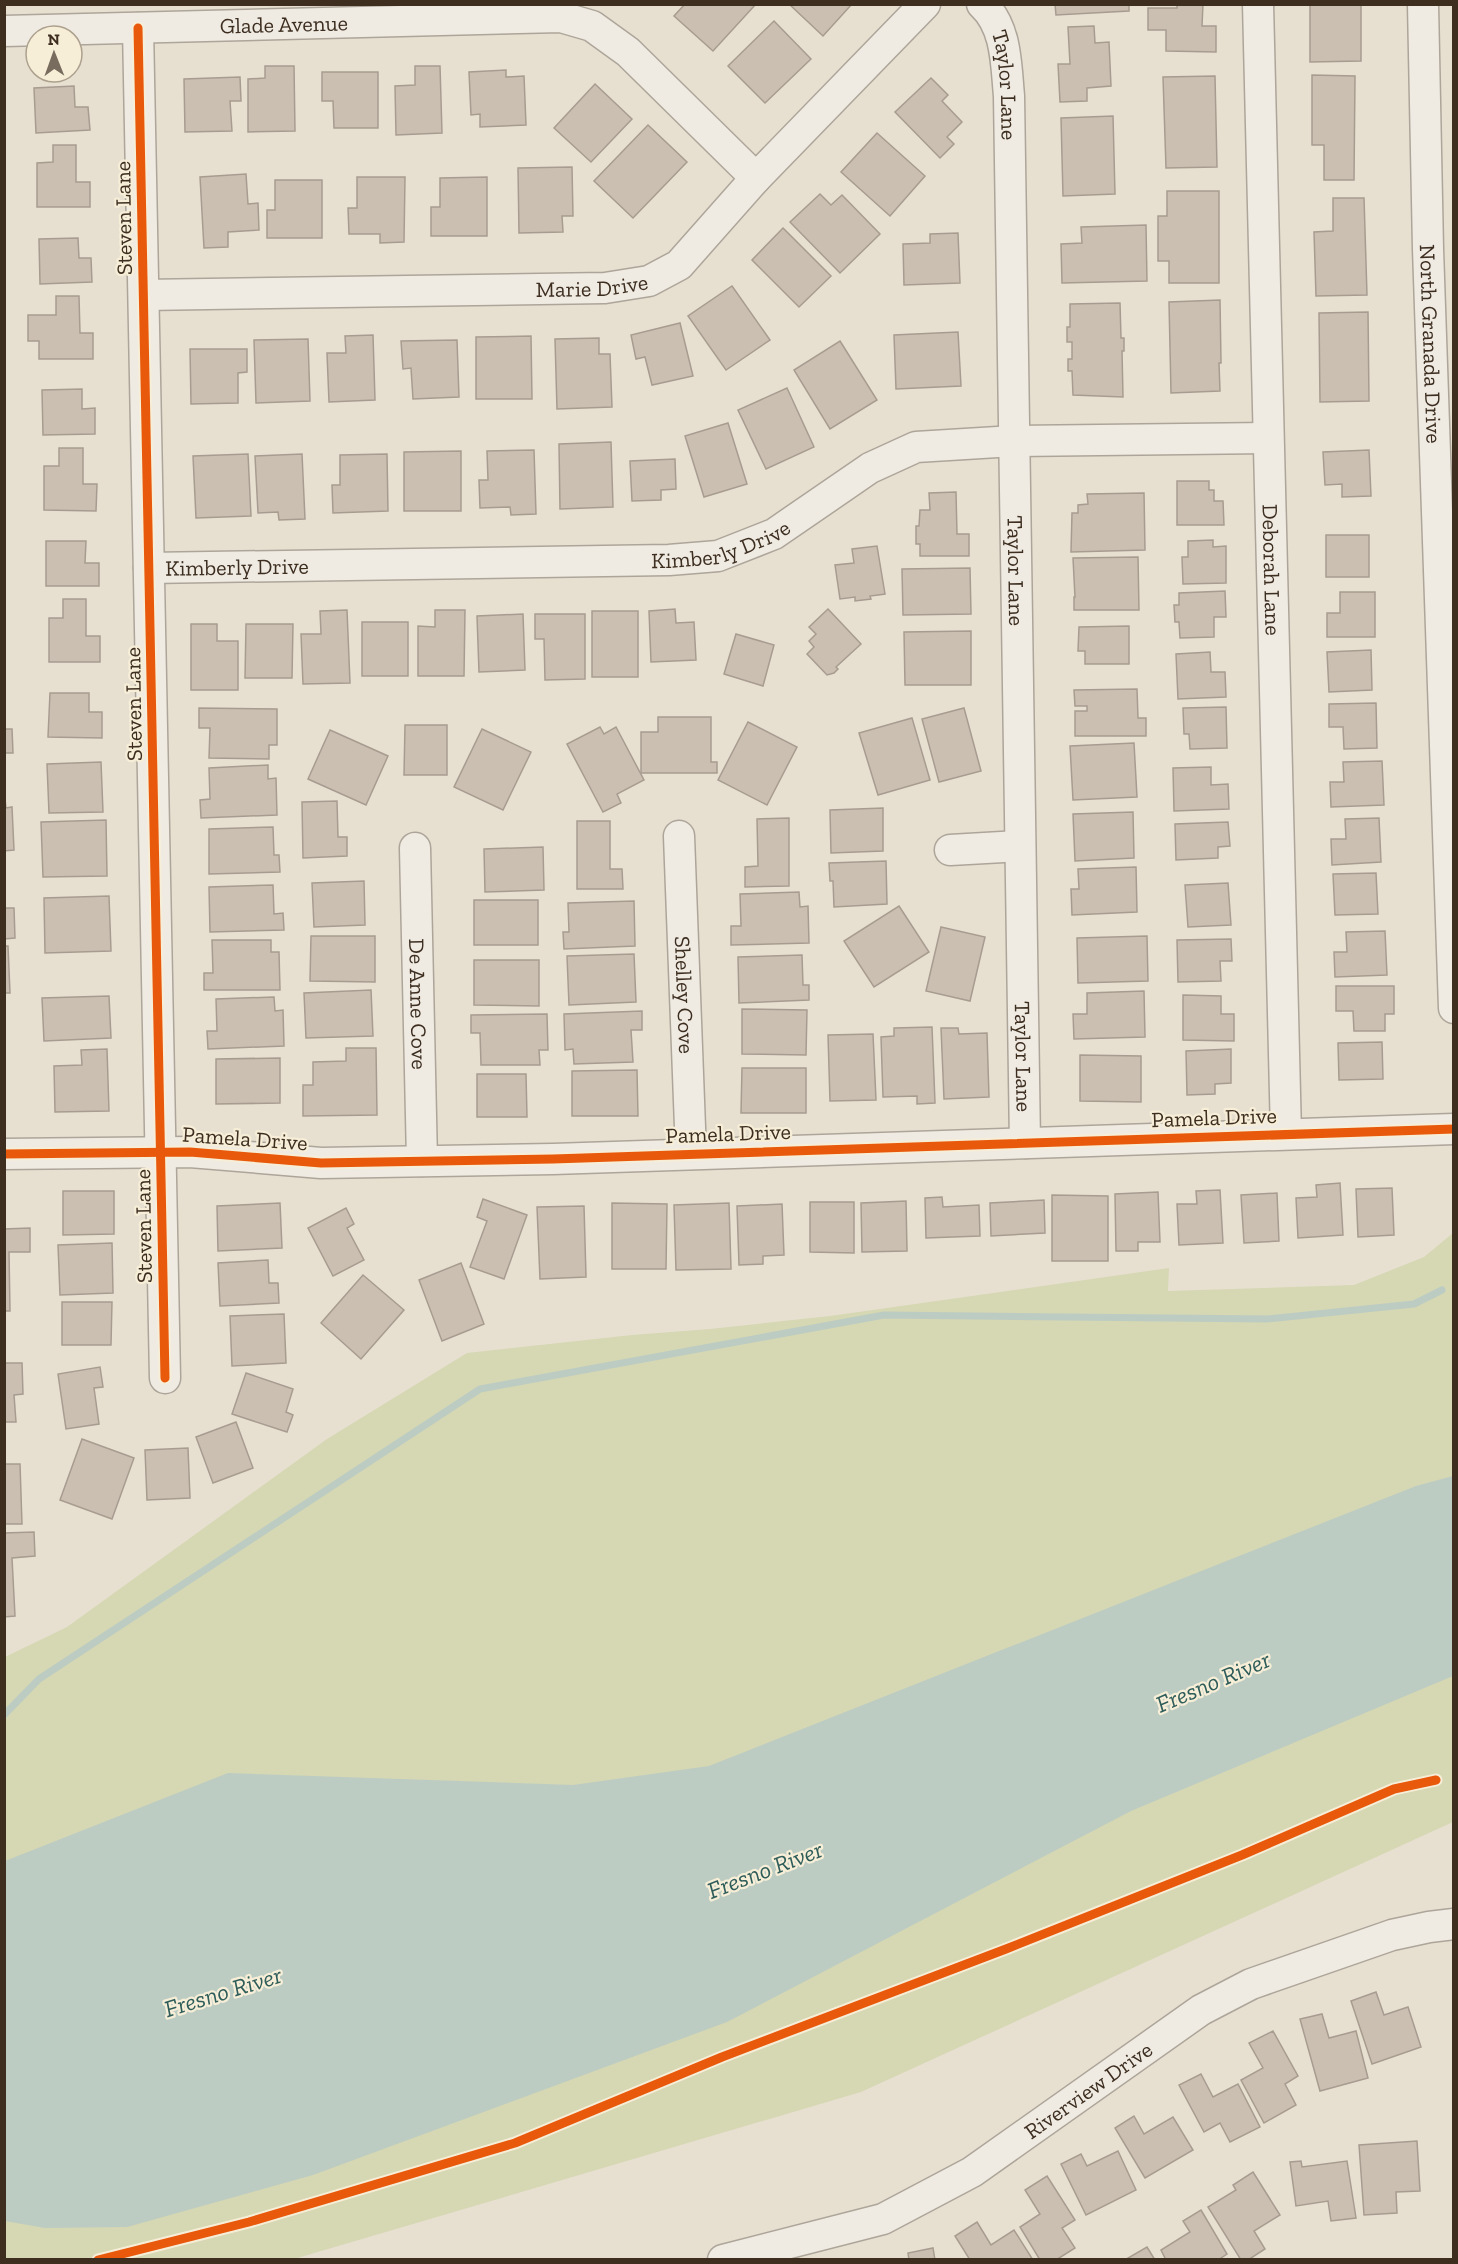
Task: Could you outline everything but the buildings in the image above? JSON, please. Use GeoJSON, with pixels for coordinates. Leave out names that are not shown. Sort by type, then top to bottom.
{"type":"FeatureCollection","features":[{"type":"Feature","properties":{"kind":"street","name":"Marie Drive"},"geometry":{"type":"LineString","coordinates":[[144,295],[605,288],[649,281],[679,265],[756,178],[925,4]]}},
{"type":"Feature","properties":{"kind":"street","name":"Taylor Lane"},"geometry":{"type":"LineString","coordinates":[[982,4],[988,10],[1004,44],[1009,96],[1025,1143]]}},
{"type":"Feature","properties":{"kind":"street","name":"Deborah Lane"},"geometry":{"type":"LineString","coordinates":[[1258,4],[1286,1134]]}},
{"type":"Feature","properties":{"kind":"street","name":"North Granada Drive"},"geometry":{"type":"LineString","coordinates":[[1423,4],[1441,236],[1454,1008]]}},
{"type":"Feature","properties":{"kind":"street","name":"Glade Avenue"},"geometry":{"type":"LineString","coordinates":[[4,32],[561,17],[592,26],[628,52],[756,178]]}},
{"type":"Feature","properties":{"kind":"street","name":"Steven Lane"},"geometry":{"type":"LineString","coordinates":[[138,28],[165,1378]]}},
{"type":"Feature","properties":{"kind":"street","name":"Kimberly Drive"},"geometry":{"type":"LineString","coordinates":[[149,568],[669,560],[718,556],[774,534],[870,468],[916,447],[1014,441],[1269,438]]}},
{"type":"Feature","properties":{"kind":"street","name":"Shelley Cove"},"geometry":{"type":"LineString","coordinates":[[679,836],[691,1154]]}},
{"type":"Feature","properties":{"kind":"street"},"geometry":{"type":"LineString","coordinates":[[950,850],[1020,846]]}},
{"type":"Feature","properties":{"kind":"street","name":"De Anne Cove"},"geometry":{"type":"LineString","coordinates":[[415,848],[422,1161]]}},
{"type":"Feature","properties":{"kind":"street","name":"Pamela Drive"},"geometry":{"type":"LineString","coordinates":[[4,1154],[190,1152],[321,1163],[691,1154],[1454,1129]]}},
{"type":"Feature","properties":{"kind":"street","name":"Riverview Drive"},"geometry":{"type":"LineString","coordinates":[[723,2259],[883,2218],[972,2172],[1201,2010],[1251,1984],[1392,1935],[1454,1924]]}},
{"type":"Feature","properties":{"kind":"green space"},"geometry":{"type":"Polygon","coordinates":[[[1453,1233],[1453,1822],[861,2092],[294,2259],[5,2260],[5,1657],[67,1627],[327,1439],[467,1353],[830,1316],[1169,1268],[1168,1291],[1354,1285],[1424,1257],[1453,1233]]]}},
{"type":"Feature","properties":{"kind":"water","name":"Fresno River"},"geometry":{"type":"Polygon","coordinates":[[[1453,1476],[1453,1676],[1131,1811],[727,2022],[313,2175],[127,2227],[45,2228],[5,2221],[5,1861],[228,1773],[573,1785],[709,1766],[1416,1486],[1453,1476]]]}},
{"type":"Feature","properties":{"kind":"waterway"},"geometry":{"type":"LineString","coordinates":[[4,1715],[39,1679],[480,1389],[884,1315],[1267,1319],[1414,1304],[1442,1290]]}},
{"type":"Feature","properties":{"kind":"cycle path"},"geometry":{"type":"LineString","coordinates":[[138,28],[165,1378]]}},
{"type":"Feature","properties":{"kind":"cycle path"},"geometry":{"type":"LineString","coordinates":[[4,1154],[190,1152],[321,1163],[553,1159],[1454,1129]]}},
{"type":"Feature","properties":{"kind":"cycle path"},"geometry":{"type":"LineString","coordinates":[[98,2260],[249,2222],[515,2143],[722,2057],[1006,1949],[1242,1855],[1394,1789],[1436,1780]]}}]}
